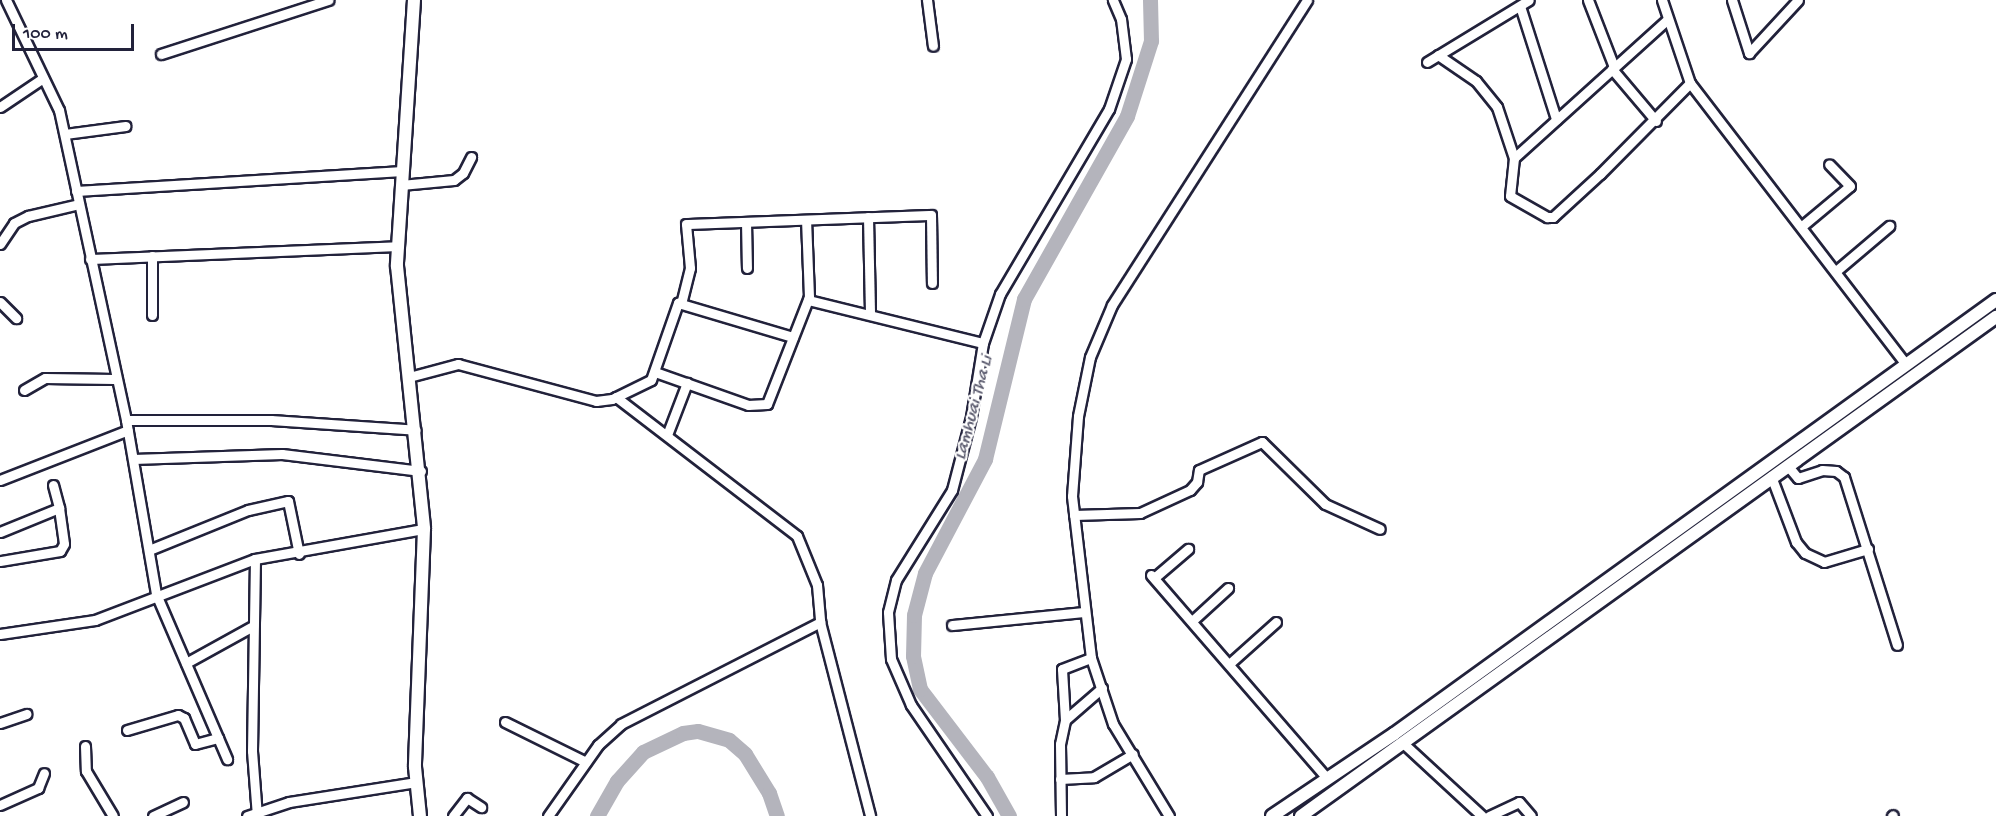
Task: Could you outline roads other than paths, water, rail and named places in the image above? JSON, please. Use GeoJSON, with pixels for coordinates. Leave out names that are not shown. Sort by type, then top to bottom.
{"type":"FeatureCollection","features":[{"type":"Feature","properties":{"kind":"main road"},"geometry":{"type":"LineString","coordinates":[[414,0],[399,246],[409,376],[421,471],[424,529],[416,782],[420,816]]}},
{"type":"Feature","properties":{"kind":"main road"},"geometry":{"type":"LineString","coordinates":[[1272,816],[1996,300]]}},
{"type":"Feature","properties":{"kind":"main road"},"geometry":{"type":"LineString","coordinates":[[1301,816],[1996,317]]}},
{"type":"Feature","properties":{"kind":"street"},"geometry":{"type":"LineString","coordinates":[[6,0],[59,110],[114,379],[126,420],[156,594],[227,759]]}},
{"type":"Feature","properties":{"kind":"street"},"geometry":{"type":"LineString","coordinates":[[161,54],[328,0]]}},
{"type":"Feature","properties":{"kind":"street"},"geometry":{"type":"LineString","coordinates":[[927,0],[933,46]]}},
{"type":"Feature","properties":{"kind":"street"},"geometry":{"type":"LineString","coordinates":[[987,816],[911,705],[891,659],[887,634],[896,580],[951,490],[971,417],[983,343],[1000,294],[1109,109],[1126,59],[1121,19],[1113,0]]}},
{"type":"Feature","properties":{"kind":"street"},"geometry":{"type":"LineString","coordinates":[[1169,816],[1113,724],[1091,658],[1074,515],[1078,416],[1100,330],[1307,0]]}},
{"type":"Feature","properties":{"kind":"street"},"geometry":{"type":"LineString","coordinates":[[1427,62],[1528,0]]}},
{"type":"Feature","properties":{"kind":"street"},"geometry":{"type":"LineString","coordinates":[[1588,0],[1612,68],[1656,121]]}},
{"type":"Feature","properties":{"kind":"street"},"geometry":{"type":"LineString","coordinates":[[1663,0],[1690,83],[1906,364]]}},
{"type":"Feature","properties":{"kind":"street"},"geometry":{"type":"LineString","coordinates":[[1732,0],[1749,53],[1798,0]]}},
{"type":"Feature","properties":{"kind":"street"},"geometry":{"type":"LineString","coordinates":[[1520,6],[1556,119]]}},
{"type":"Feature","properties":{"kind":"street"},"geometry":{"type":"LineString","coordinates":[[1514,158],[1668,19]]}},
{"type":"Feature","properties":{"kind":"street"},"geometry":{"type":"LineString","coordinates":[[1438,55],[1476,81],[1497,107],[1514,158],[1510,196],[1547,217],[1553,217],[1656,121],[1690,83]]}},
{"type":"Feature","properties":{"kind":"street"},"geometry":{"type":"LineString","coordinates":[[0,107],[43,78]]}},
{"type":"Feature","properties":{"kind":"street"},"geometry":{"type":"LineString","coordinates":[[65,134],[125,126]]}},
{"type":"Feature","properties":{"kind":"street"},"geometry":{"type":"LineString","coordinates":[[401,185],[454,180],[463,173],[471,158]]}},
{"type":"Feature","properties":{"kind":"street"},"geometry":{"type":"LineString","coordinates":[[1802,226],[1850,186],[1829,164]]}},
{"type":"Feature","properties":{"kind":"street"},"geometry":{"type":"LineString","coordinates":[[76,191],[402,171]]}},
{"type":"Feature","properties":{"kind":"street"},"geometry":{"type":"LineString","coordinates":[[0,244],[14,224],[28,216],[79,204]]}},
{"type":"Feature","properties":{"kind":"street"},"geometry":{"type":"LineString","coordinates":[[681,304],[690,268],[686,224],[931,215],[932,283]]}},
{"type":"Feature","properties":{"kind":"street"},"geometry":{"type":"LineString","coordinates":[[868,217],[870,314]]}},
{"type":"Feature","properties":{"kind":"street"},"geometry":{"type":"LineString","coordinates":[[655,372],[763,406],[771,398],[808,300],[806,220]]}},
{"type":"Feature","properties":{"kind":"street"},"geometry":{"type":"LineString","coordinates":[[746,222],[747,268]]}},
{"type":"Feature","properties":{"kind":"street"},"geometry":{"type":"LineString","coordinates":[[1836,271],[1889,226]]}},
{"type":"Feature","properties":{"kind":"street"},"geometry":{"type":"LineString","coordinates":[[90,259],[399,246]]}},
{"type":"Feature","properties":{"kind":"street"},"geometry":{"type":"LineString","coordinates":[[152,256],[152,315]]}},
{"type":"Feature","properties":{"kind":"street"},"geometry":{"type":"LineString","coordinates":[[808,300],[983,343]]}},
{"type":"Feature","properties":{"kind":"street"},"geometry":{"type":"LineString","coordinates":[[0,302],[16,318]]}},
{"type":"Feature","properties":{"kind":"street"},"geometry":{"type":"LineString","coordinates":[[409,376],[458,364],[596,401],[616,397],[638,388],[655,372],[678,303],[793,338]]}},
{"type":"Feature","properties":{"kind":"street"},"geometry":{"type":"LineString","coordinates":[[24,390],[45,378],[114,379]]}},
{"type":"Feature","properties":{"kind":"street"},"geometry":{"type":"LineString","coordinates":[[667,435],[687,383]]}},
{"type":"Feature","properties":{"kind":"street"},"geometry":{"type":"LineString","coordinates":[[616,397],[797,536],[817,585],[820,622],[870,816]]}},
{"type":"Feature","properties":{"kind":"street"},"geometry":{"type":"LineString","coordinates":[[126,420],[271,420],[416,430]]}},
{"type":"Feature","properties":{"kind":"street"},"geometry":{"type":"LineString","coordinates":[[0,480],[128,430]]}},
{"type":"Feature","properties":{"kind":"street"},"geometry":{"type":"LineString","coordinates":[[1074,515],[1140,513],[1190,490],[1197,482],[1199,470],[1262,442],[1325,504],[1380,529]]}},
{"type":"Feature","properties":{"kind":"street"},"geometry":{"type":"LineString","coordinates":[[133,459],[282,454],[421,471]]}},
{"type":"Feature","properties":{"kind":"street"},"geometry":{"type":"LineString","coordinates":[[1787,465],[1798,478],[1822,470],[1840,474],[1868,549],[1898,645]]}},
{"type":"Feature","properties":{"kind":"street"},"geometry":{"type":"LineString","coordinates":[[1772,476],[1796,542],[1805,553],[1824,562],[1836,562],[1868,549]]}},
{"type":"Feature","properties":{"kind":"street"},"geometry":{"type":"LineString","coordinates":[[0,561],[60,551],[64,544],[53,484]]}},
{"type":"Feature","properties":{"kind":"street"},"geometry":{"type":"LineString","coordinates":[[149,550],[248,510],[288,501],[299,554]]}},
{"type":"Feature","properties":{"kind":"street"},"geometry":{"type":"LineString","coordinates":[[0,532],[59,508]]}},
{"type":"Feature","properties":{"kind":"street"},"geometry":{"type":"LineString","coordinates":[[0,634],[95,620],[156,594],[255,559],[299,554],[424,529]]}},
{"type":"Feature","properties":{"kind":"street"},"geometry":{"type":"LineString","coordinates":[[1188,549],[1153,576],[1327,778]]}},
{"type":"Feature","properties":{"kind":"street"},"geometry":{"type":"LineString","coordinates":[[255,559],[253,814],[416,782]]}},
{"type":"Feature","properties":{"kind":"street"},"geometry":{"type":"LineString","coordinates":[[1192,621],[1228,588]]}},
{"type":"Feature","properties":{"kind":"street"},"geometry":{"type":"LineString","coordinates":[[952,625],[1084,612]]}},
{"type":"Feature","properties":{"kind":"street"},"geometry":{"type":"LineString","coordinates":[[548,816],[586,762],[621,724],[820,622]]}},
{"type":"Feature","properties":{"kind":"street"},"geometry":{"type":"LineString","coordinates":[[1229,664],[1276,622]]}},
{"type":"Feature","properties":{"kind":"street"},"geometry":{"type":"LineString","coordinates":[[186,663],[253,626]]}},
{"type":"Feature","properties":{"kind":"street"},"geometry":{"type":"LineString","coordinates":[[1061,816],[1060,744],[1065,720],[1062,669],[1091,658]]}},
{"type":"Feature","properties":{"kind":"street"},"geometry":{"type":"LineString","coordinates":[[1065,720],[1102,688]]}},
{"type":"Feature","properties":{"kind":"street"},"geometry":{"type":"LineString","coordinates":[[0,723],[26,714]]}},
{"type":"Feature","properties":{"kind":"street"},"geometry":{"type":"LineString","coordinates":[[127,730],[178,715],[184,718],[195,744],[218,738]]}},
{"type":"Feature","properties":{"kind":"street"},"geometry":{"type":"LineString","coordinates":[[505,722],[586,762]]}},
{"type":"Feature","properties":{"kind":"street"},"geometry":{"type":"LineString","coordinates":[[1404,744],[1482,816]]}},
{"type":"Feature","properties":{"kind":"street"},"geometry":{"type":"LineString","coordinates":[[85,746],[86,771],[113,816]]}},
{"type":"Feature","properties":{"kind":"street"},"geometry":{"type":"LineString","coordinates":[[1060,779],[1094,777],[1132,754]]}},
{"type":"Feature","properties":{"kind":"street"},"geometry":{"type":"LineString","coordinates":[[0,805],[38,788],[44,773]]}},
{"type":"Feature","properties":{"kind":"street"},"geometry":{"type":"LineString","coordinates":[[453,816],[467,798],[481,807]]}},
{"type":"Feature","properties":{"kind":"street"},"geometry":{"type":"LineString","coordinates":[[153,816],[183,802]]}},
{"type":"Feature","properties":{"kind":"street"},"geometry":{"type":"LineString","coordinates":[[1489,816],[1519,802],[1531,816]]}},
{"type":"Feature","properties":{"kind":"waterway","name":"Lamhuai Tha Li"},"geometry":{"type":"LineString","coordinates":[[1009,816],[987,777],[920,689],[913,656],[914,615],[925,573],[985,459],[1024,299],[1127,116],[1151,41],[1150,0]]}},
{"type":"Feature","properties":{"kind":"waterway","name":"Lamhuai Tha Li"},"geometry":{"type":"LineString","coordinates":[[597,816],[617,781],[643,752],[683,733],[698,731],[729,740],[745,754],[769,793],[777,816]]}}]}
